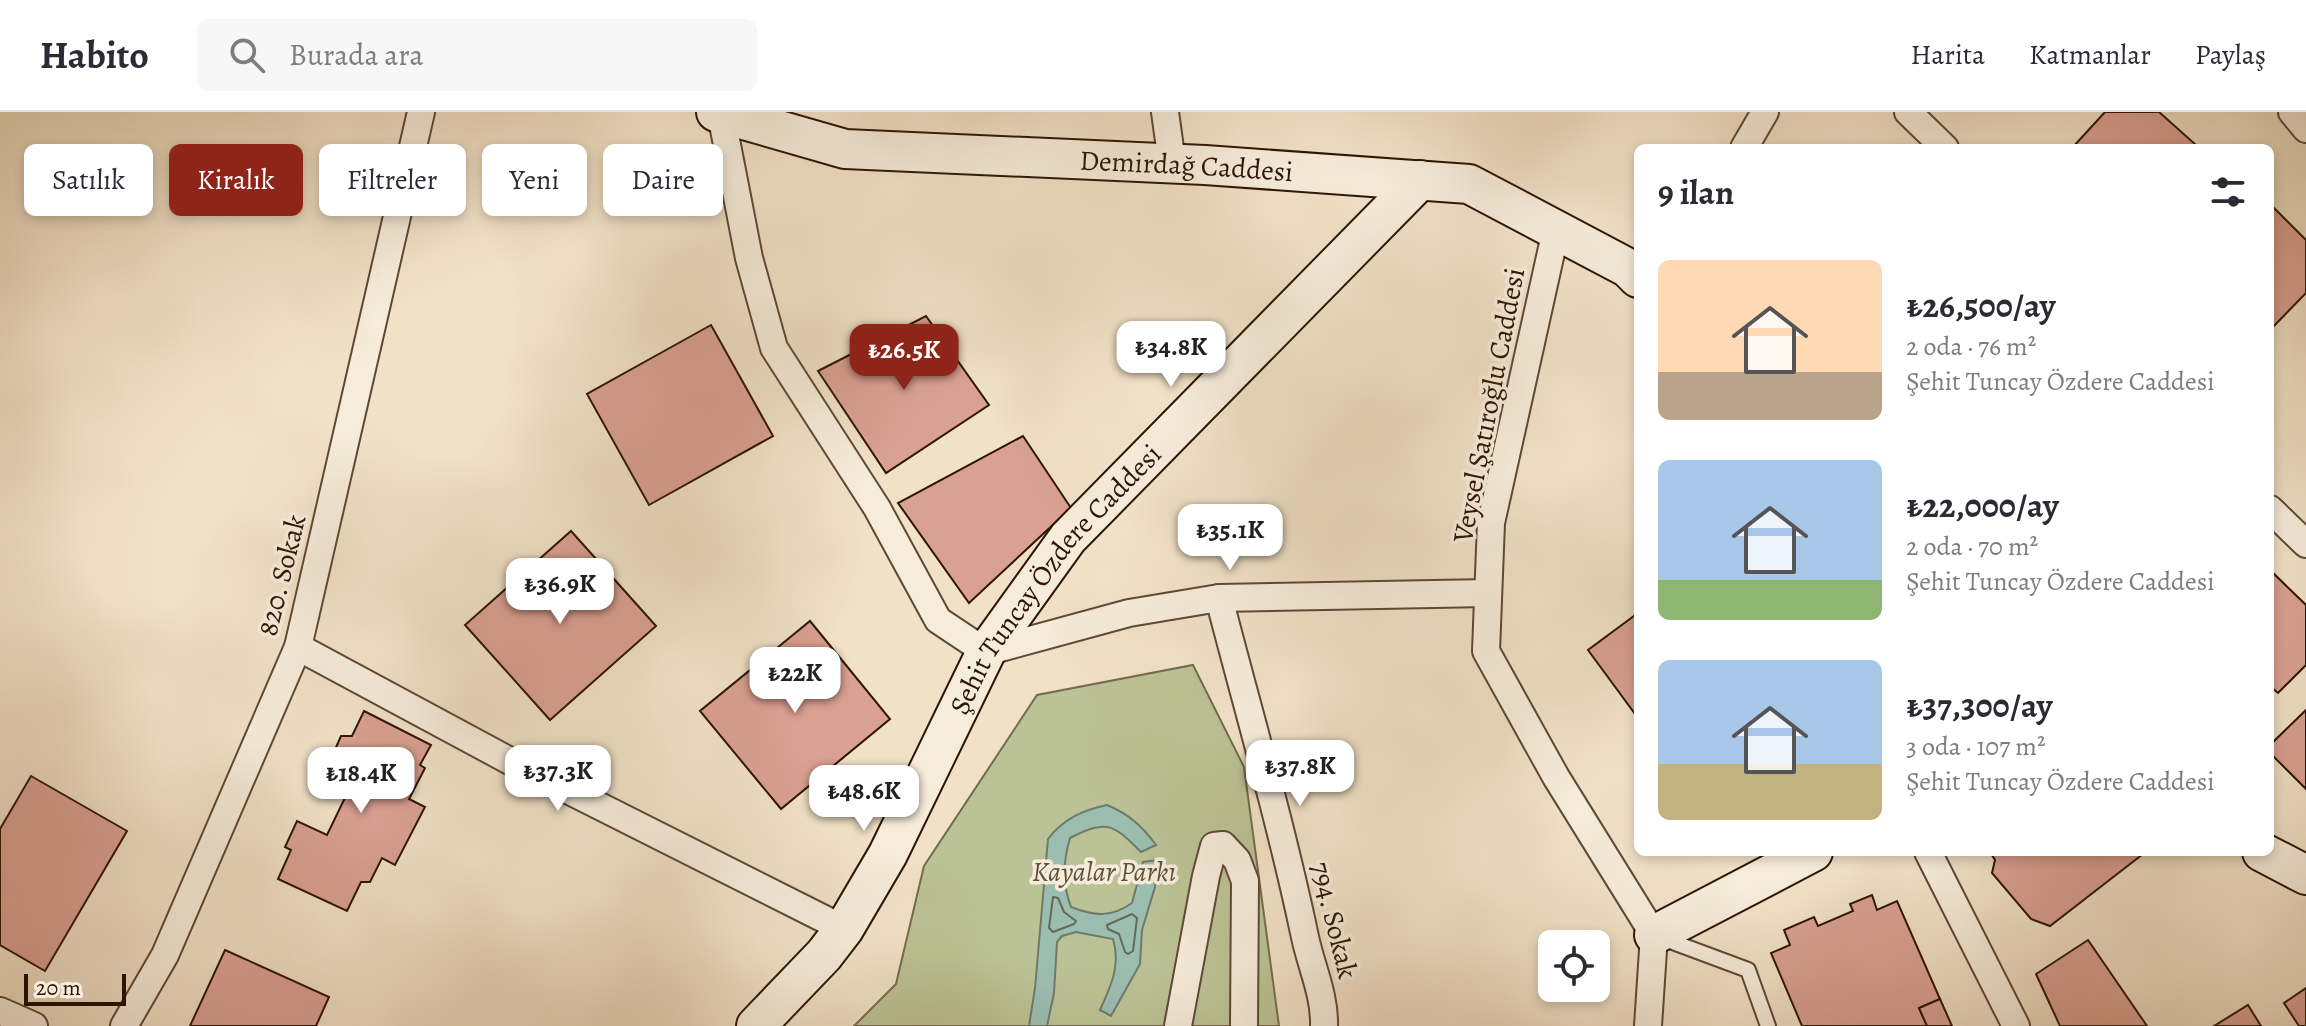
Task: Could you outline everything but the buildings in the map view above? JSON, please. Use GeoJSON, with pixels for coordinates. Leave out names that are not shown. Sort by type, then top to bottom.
{"type":"FeatureCollection","features":[{"type":"Feature","properties":{"kind":"street","name":"820. Sokak"},"geometry":{"type":"LineString","coordinates":[[124,1026],[165,955],[298,647],[421,112]]}},
{"type":"Feature","properties":{"kind":"street"},"geometry":{"type":"LineString","coordinates":[[1165,112],[1172,163]]}},
{"type":"Feature","properties":{"kind":"street"},"geometry":{"type":"LineString","coordinates":[[1746,144],[1765,112]]}},
{"type":"Feature","properties":{"kind":"street"},"geometry":{"type":"LineString","coordinates":[[1908,112],[1941,144]]}},
{"type":"Feature","properties":{"kind":"street"},"geometry":{"type":"LineString","coordinates":[[2292,112],[2306,129]]}},
{"type":"Feature","properties":{"kind":"street"},"geometry":{"type":"LineString","coordinates":[[719,113],[749,258],[774,348],[877,508],[938,620],[986,652],[1129,613],[1219,598],[1488,593]]}},
{"type":"Feature","properties":{"kind":"street","name":"Demirdağ Caddesi"},"geometry":{"type":"LineString","coordinates":[[719,113],[845,149],[1172,163],[1469,184],[1634,274]]}},
{"type":"Feature","properties":{"kind":"street","name":"Şehit Tuncay Özdere Caddesi"},"geometry":{"type":"LineString","coordinates":[[756,1026],[824,955],[844,929],[888,854],[986,652],[1068,538],[1420,180]]}},
{"type":"Feature","properties":{"kind":"street","name":"Veysel Şatıroğlu Caddesi"},"geometry":{"type":"LineString","coordinates":[[1556,230],[1491,523],[1486,651],[1556,777],[1654,935]]}},
{"type":"Feature","properties":{"kind":"street"},"geometry":{"type":"LineString","coordinates":[[2274,513],[2306,544]]}},
{"type":"Feature","properties":{"kind":"street","name":"794. Sokak"},"geometry":{"type":"LineString","coordinates":[[1219,598],[1324,1018]]}},
{"type":"Feature","properties":{"kind":"street"},"geometry":{"type":"LineString","coordinates":[[298,647],[510,761],[844,929]]}},
{"type":"Feature","properties":{"kind":"street"},"geometry":{"type":"LineString","coordinates":[[1178,1026],[1206,876],[1214,846],[1223,845],[1237,860],[1245,881],[1244,1026]]}},
{"type":"Feature","properties":{"kind":"street"},"geometry":{"type":"LineString","coordinates":[[1648,1026],[1654,935],[1805,856]]}},
{"type":"Feature","properties":{"kind":"street"},"geometry":{"type":"LineString","coordinates":[[1930,856],[2016,1026]]}},
{"type":"Feature","properties":{"kind":"street"},"geometry":{"type":"LineString","coordinates":[[2270,856],[2306,875]]}},
{"type":"Feature","properties":{"kind":"street"},"geometry":{"type":"LineString","coordinates":[[0,1011],[34,1026]]}},
{"type":"Feature","properties":{"kind":"street"},"geometry":{"type":"LineString","coordinates":[[1324,1018],[1346,1026]]}},
{"type":"Feature","properties":{"kind":"lane"},"geometry":{"type":"LineString","coordinates":[[1654,935],[1748,970],[1768,1026]]}},
{"type":"Feature","properties":{"kind":"green space","name":"Kayalar Parkı"},"geometry":{"type":"Polygon","coordinates":[[[1193,665],[1244,767],[1279,1026],[854,1026],[896,984],[924,866],[1037,695],[1193,665]]]}},
{"type":"Feature","properties":{"kind":"water"},"geometry":{"type":"Polygon","coordinates":[[[1107,805],[1134,821],[1156,845],[1141,852],[1109,827],[1093,828],[1070,838],[1065,864],[1066,889],[1071,907],[1095,914],[1117,911],[1132,903],[1143,862],[1159,860],[1155,887],[1142,930],[1140,964],[1111,1016],[1100,1010],[1115,967],[1113,939],[1076,932],[1062,936],[1057,942],[1054,993],[1047,1026],[1029,1026],[1048,839],[1074,816],[1107,805]]]}}]}
